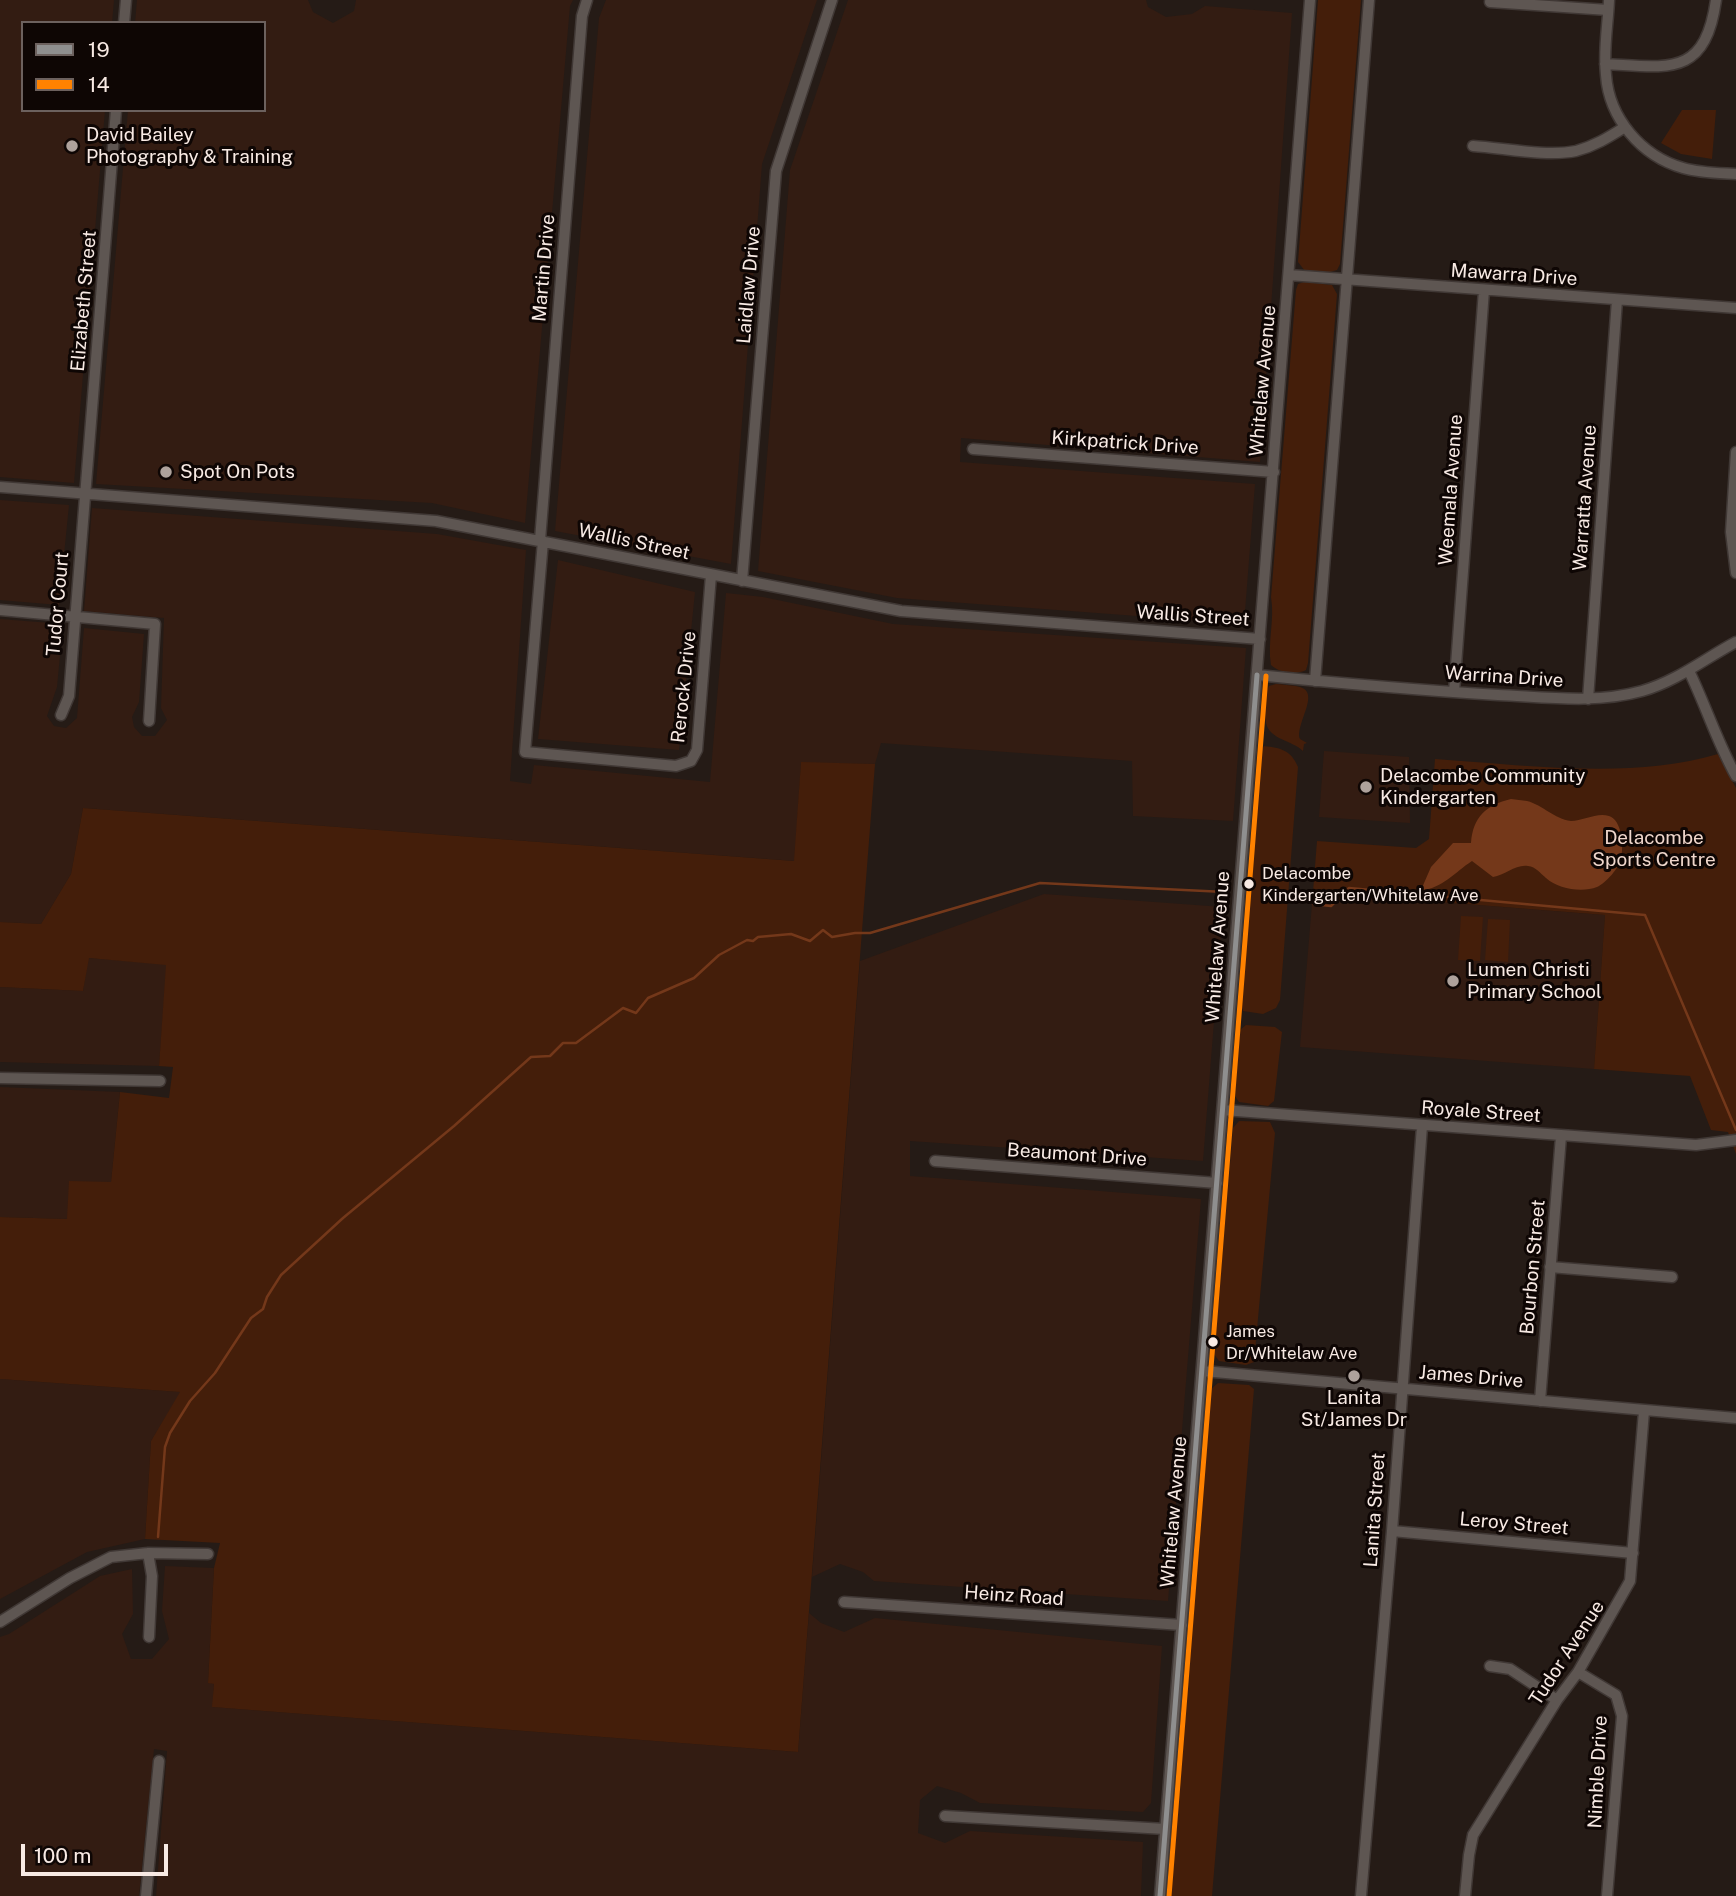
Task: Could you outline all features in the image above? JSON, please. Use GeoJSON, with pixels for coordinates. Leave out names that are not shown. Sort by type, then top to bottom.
{"type":"FeatureCollection","features":[{"type":"Feature","properties":{"kind":"street"},"geometry":{"type":"LineString","coordinates":[[124,21],[126,0]]}},
{"type":"Feature","properties":{"kind":"street","name":"Martin Drive"},"geometry":{"type":"LineString","coordinates":[[525,752],[582,16],[587,0]]}},
{"type":"Feature","properties":{"kind":"street","name":"Laidlaw Drive"},"geometry":{"type":"LineString","coordinates":[[742,581],[776,172],[832,0]]}},
{"type":"Feature","properties":{"kind":"street","name":"Whitelaw Avenue"},"geometry":{"type":"LineString","coordinates":[[1160,1896],[1310,0]]}},
{"type":"Feature","properties":{"kind":"street"},"geometry":{"type":"LineString","coordinates":[[1315,681],[1369,0]]}},
{"type":"Feature","properties":{"kind":"street"},"geometry":{"type":"LineString","coordinates":[[1605,64],[1664,67],[1685,61],[1699,48],[1709,32],[1716,0]]}},
{"type":"Feature","properties":{"kind":"street"},"geometry":{"type":"LineString","coordinates":[[1490,2],[1609,5],[1605,64],[1609,94],[1625,127],[1645,149],[1668,163],[1696,171],[1736,174]]}},
{"type":"Feature","properties":{"kind":"street","name":"Elizabeth Street"},"geometry":{"type":"LineString","coordinates":[[85,494],[117,112]]}},
{"type":"Feature","properties":{"kind":"street"},"geometry":{"type":"LineString","coordinates":[[1473,146],[1571,152],[1600,142],[1625,127]]}},
{"type":"Feature","properties":{"kind":"street","name":"Mawarra Drive"},"geometry":{"type":"LineString","coordinates":[[1289,275],[1736,308]]}},
{"type":"Feature","properties":{"kind":"street","name":"Weemala Avenue"},"geometry":{"type":"LineString","coordinates":[[1454,692],[1484,290]]}},
{"type":"Feature","properties":{"kind":"street","name":"Warratta Avenue"},"geometry":{"type":"LineString","coordinates":[[1588,699],[1617,300]]}},
{"type":"Feature","properties":{"kind":"street","name":"Kirkpatrick Drive"},"geometry":{"type":"LineString","coordinates":[[973,449],[1274,472]]}},
{"type":"Feature","properties":{"kind":"street"},"geometry":{"type":"LineString","coordinates":[[1736,452],[1731,521],[1736,573]]}},
{"type":"Feature","properties":{"kind":"street","name":"Wallis Street"},"geometry":{"type":"LineString","coordinates":[[0,487],[436,522],[901,611],[1260,639]]}},
{"type":"Feature","properties":{"kind":"street","name":"Tudor Court"},"geometry":{"type":"LineString","coordinates":[[61,715],[69,696],[85,494]]}},
{"type":"Feature","properties":{"kind":"street","name":"Rerock Drive"},"geometry":{"type":"LineString","coordinates":[[525,752],[676,765],[691,761],[697,750],[711,575]]}},
{"type":"Feature","properties":{"kind":"street"},"geometry":{"type":"LineString","coordinates":[[0,610],[155,624],[149,721]]}},
{"type":"Feature","properties":{"kind":"street","name":"Warrina Drive"},"geometry":{"type":"LineString","coordinates":[[1257,676],[1454,692],[1588,699],[1639,692],[1663,684],[1736,642]]}},
{"type":"Feature","properties":{"kind":"street"},"geometry":{"type":"LineString","coordinates":[[1689,671],[1736,776]]}},
{"type":"Feature","properties":{"kind":"street"},"geometry":{"type":"LineString","coordinates":[[0,1077],[160,1081]]}},
{"type":"Feature","properties":{"kind":"street","name":"Royale Street"},"geometry":{"type":"LineString","coordinates":[[1223,1111],[1696,1145],[1736,1140]]}},
{"type":"Feature","properties":{"kind":"street","name":"Lanita Street"},"geometry":{"type":"LineString","coordinates":[[1361,1896],[1423,1126]]}},
{"type":"Feature","properties":{"kind":"street","name":"Bourbon Street"},"geometry":{"type":"LineString","coordinates":[[1540,1401],[1561,1136]]}},
{"type":"Feature","properties":{"kind":"street","name":"Beaumont Drive"},"geometry":{"type":"LineString","coordinates":[[934,1161],[1217,1183]]}},
{"type":"Feature","properties":{"kind":"street"},"geometry":{"type":"LineString","coordinates":[[1550,1267],[1672,1277]]}},
{"type":"Feature","properties":{"kind":"street","name":"James Drive"},"geometry":{"type":"LineString","coordinates":[[1203,1371],[1736,1418]]}},
{"type":"Feature","properties":{"kind":"street","name":"Tudor Avenue"},"geometry":{"type":"LineString","coordinates":[[1465,1896],[1473,1835],[1557,1700],[1578,1672],[1630,1581],[1644,1411]]}},
{"type":"Feature","properties":{"kind":"street","name":"Leroy Street"},"geometry":{"type":"LineString","coordinates":[[1392,1531],[1633,1553]]}},
{"type":"Feature","properties":{"kind":"street"},"geometry":{"type":"LineString","coordinates":[[148,1553],[152,1576],[149,1637]]}},
{"type":"Feature","properties":{"kind":"street"},"geometry":{"type":"LineString","coordinates":[[0,1622],[70,1578],[111,1557],[148,1553],[208,1555]]}},
{"type":"Feature","properties":{"kind":"street","name":"Heinz Road"},"geometry":{"type":"LineString","coordinates":[[844,1602],[1182,1625]]}},
{"type":"Feature","properties":{"kind":"street"},"geometry":{"type":"LineString","coordinates":[[1490,1666],[1510,1669],[1557,1700]]}},
{"type":"Feature","properties":{"kind":"street","name":"Nimble Drive"},"geometry":{"type":"LineString","coordinates":[[1578,1672],[1616,1695],[1622,1716],[1607,1896]]}},
{"type":"Feature","properties":{"kind":"street"},"geometry":{"type":"LineString","coordinates":[[146,1896],[159,1761]]}},
{"type":"Feature","properties":{"kind":"street"},"geometry":{"type":"LineString","coordinates":[[945,1816],[1165,1829]]}},
{"type":"Feature","properties":{"kind":"shaded area"},"geometry":{"type":"Polygon","coordinates":[[[0,0],[114,0],[112,21],[21,21],[21,112],[105,112],[74,483],[0,477],[0,0]]]}},
{"type":"Feature","properties":{"kind":"shaded area"},"geometry":{"type":"Polygon","coordinates":[[[137,0],[308,0],[313,12],[333,23],[354,11],[356,0],[573,0],[570,6],[525,523],[432,503],[96,484],[128,112],[266,112],[266,21],[135,21],[137,0]]]}},
{"type":"Feature","properties":{"kind":"shaded area"},"geometry":{"type":"Polygon","coordinates":[[[606,0],[817,0],[762,164],[731,564],[555,531],[599,18],[606,0]]]}},
{"type":"Feature","properties":{"kind":"shaded area"},"geometry":{"type":"Polygon","coordinates":[[[848,0],[1146,0],[1148,7],[1166,17],[1192,14],[1205,6],[1292,13],[1260,462],[961,438],[960,462],[1255,484],[1244,624],[897,598],[758,571],[790,170],[848,0]]]}},
{"type":"Feature","properties":{"kind":"shaded area"},"geometry":{"type":"Polygon","coordinates":[[[0,500],[69,505],[59,605],[0,600],[0,500]]]}},
{"type":"Feature","properties":{"kind":"shaded area"},"geometry":{"type":"Polygon","coordinates":[[[92,508],[437,534],[526,550],[510,781],[531,784],[534,765],[710,782],[726,593],[763,597],[893,624],[1246,648],[1233,821],[1133,816],[1132,761],[881,743],[875,764],[801,763],[795,861],[83,808],[71,874],[41,924],[0,922],[0,619],[63,624],[57,687],[47,716],[54,726],[66,728],[77,718],[84,628],[144,634],[139,702],[132,717],[134,727],[142,736],[155,736],[167,720],[161,708],[164,618],[84,611],[92,508]]]}},
{"type":"Feature","properties":{"kind":"shaded area"},"geometry":{"type":"Polygon","coordinates":[[[558,560],[695,592],[679,750],[538,739],[558,560]]]}},
{"type":"Feature","properties":{"kind":"shaded area","name":"Delacombe Community Kindergarten"},"geometry":{"type":"Polygon","coordinates":[[[1324,751],[1409,757],[1410,823],[1319,817],[1324,751]]]}},
{"type":"Feature","properties":{"kind":"shaded area"},"geometry":{"type":"Polygon","coordinates":[[[1511,799],[1533,803],[1559,818],[1571,821],[1600,815],[1613,818],[1622,841],[1618,867],[1601,885],[1577,890],[1551,882],[1531,867],[1519,867],[1493,877],[1472,861],[1435,887],[1421,890],[1431,867],[1453,843],[1471,843],[1475,826],[1482,814],[1494,805],[1511,799]]]}},
{"type":"Feature","properties":{"kind":"shaded area","name":"Lumen Christi Primary School"},"geometry":{"type":"Polygon","coordinates":[[[1313,892],[1605,915],[1594,1069],[1300,1047],[1313,892]]]}},
{"type":"Feature","properties":{"kind":"shaded area"},"geometry":{"type":"Polygon","coordinates":[[[1044,894],[1223,907],[1203,1161],[910,1141],[910,1176],[1201,1199],[1168,1601],[874,1581],[863,1572],[840,1564],[812,1577],[860,961],[1044,894]]]}},
{"type":"Feature","properties":{"kind":"shaded area"},"geometry":{"type":"Polygon","coordinates":[[[88,958],[167,964],[159,1066],[0,1062],[0,987],[83,991],[88,958]]]}},
{"type":"Feature","properties":{"kind":"shaded area"},"geometry":{"type":"Polygon","coordinates":[[[0,1087],[120,1092],[111,1182],[67,1219],[0,1217],[0,1087]]]}},
{"type":"Feature","properties":{"kind":"shaded area"},"geometry":{"type":"Polygon","coordinates":[[[0,1379],[181,1392],[151,1441],[145,1539],[87,1552],[0,1599],[0,1379]]]}},
{"type":"Feature","properties":{"kind":"shaded area"},"geometry":{"type":"Polygon","coordinates":[[[165,1566],[214,1568],[208,1682],[214,1684],[213,1707],[798,1752],[809,1613],[821,1623],[844,1632],[875,1618],[1162,1646],[1151,1803],[1143,1812],[980,1803],[961,1793],[937,1786],[920,1800],[918,1833],[945,1843],[970,1831],[1143,1842],[1141,1896],[156,1896],[167,1751],[154,1749],[139,1896],[0,1896],[0,1637],[9,1634],[100,1576],[132,1569],[133,1614],[122,1634],[131,1659],[152,1659],[169,1639],[162,1611],[165,1566]]]}},
{"type":"Feature","properties":{"kind":"green space"},"geometry":{"type":"Polygon","coordinates":[[[1318,0],[1361,0],[1340,264],[1337,270],[1330,272],[1305,271],[1298,262],[1318,0]]]}},
{"type":"Feature","properties":{"kind":"green space"},"geometry":{"type":"Polygon","coordinates":[[[1682,110],[1716,110],[1712,159],[1681,154],[1661,143],[1682,110]]]}},
{"type":"Feature","properties":{"kind":"green space"},"geometry":{"type":"Polygon","coordinates":[[[1304,282],[1332,285],[1337,294],[1308,663],[1306,670],[1293,673],[1271,665],[1271,597],[1296,290],[1298,284],[1304,282]]]}},
{"type":"Feature","properties":{"kind":"green space"},"geometry":{"type":"Polygon","coordinates":[[[1276,684],[1306,690],[1308,702],[1299,733],[1300,739],[1307,743],[1304,744],[1303,751],[1268,729],[1264,694],[1269,686],[1276,684]]]}},
{"type":"Feature","properties":{"kind":"green space"},"geometry":{"type":"Polygon","coordinates":[[[1264,746],[1285,751],[1298,767],[1280,1000],[1276,1008],[1263,1014],[1243,1011],[1239,999],[1258,755],[1264,746]]]}},
{"type":"Feature","properties":{"kind":"green space","name":"Delacombe Sports Centre"},"geometry":{"type":"Polygon","coordinates":[[[1718,754],[1736,788],[1736,1154],[1728,1132],[1711,1130],[1690,1076],[1594,1069],[1605,915],[1313,892],[1317,841],[1416,848],[1429,839],[1435,759],[1614,769],[1685,762],[1718,754]]]}},
{"type":"Feature","properties":{"kind":"green space"},"geometry":{"type":"Polygon","coordinates":[[[801,762],[875,764],[798,1752],[212,1707],[214,1684],[208,1683],[214,1568],[220,1543],[145,1539],[151,1441],[180,1392],[0,1379],[0,1217],[67,1219],[69,1181],[111,1182],[120,1092],[169,1098],[173,1067],[159,1066],[166,965],[89,958],[83,991],[0,987],[0,922],[41,924],[71,874],[83,808],[794,861],[801,762]]]}},
{"type":"Feature","properties":{"kind":"green space"},"geometry":{"type":"Polygon","coordinates":[[[1461,916],[1483,917],[1480,961],[1458,960],[1461,916]]]}},
{"type":"Feature","properties":{"kind":"green space"},"geometry":{"type":"Polygon","coordinates":[[[1488,919],[1510,920],[1508,962],[1485,960],[1488,919]]]}},
{"type":"Feature","properties":{"kind":"green space"},"geometry":{"type":"Polygon","coordinates":[[[1246,1025],[1275,1027],[1282,1032],[1274,1101],[1268,1106],[1239,1102],[1235,1096],[1240,1030],[1246,1025]]]}},
{"type":"Feature","properties":{"kind":"green space"},"geometry":{"type":"Polygon","coordinates":[[[1239,1121],[1270,1122],[1275,1133],[1254,1362],[1246,1365],[1219,1361],[1214,1354],[1233,1128],[1239,1121]]]}},
{"type":"Feature","properties":{"kind":"green space"},"geometry":{"type":"Polygon","coordinates":[[[1218,1383],[1249,1385],[1254,1389],[1212,1896],[1171,1896],[1211,1389],[1218,1383]]]}},
{"type":"Feature","properties":{"kind":"waterway"},"geometry":{"type":"LineString","coordinates":[[158,1537],[165,1447],[170,1433],[190,1401],[215,1373],[251,1318],[263,1309],[281,1275],[343,1218],[454,1126],[531,1057],[550,1056],[563,1043],[576,1043],[623,1008],[636,1013],[648,998],[694,978],[719,955],[758,937],[791,934],[810,941],[823,930],[832,937],[870,933],[1040,883],[1225,892]]}},
{"type":"Feature","properties":{"kind":"waterway"},"geometry":{"type":"LineString","coordinates":[[1313,904],[1331,906],[1349,888],[1645,915],[1736,1130]]}},
{"type":"Feature","properties":{"kind":"transit line","name":"19"},"geometry":{"type":"LineString","coordinates":[[1160,1896],[1257,675]]}},
{"type":"Feature","properties":{"kind":"transit line","name":"14"},"geometry":{"type":"LineString","coordinates":[[1169,1896],[1266,676]]}},
{"type":"Feature","properties":{"kind":"place","name":"David Bailey Photography & Training"},"geometry":{"type":"Point","coordinates":[72,146]}},
{"type":"Feature","properties":{"kind":"place","name":"Spot On Pots"},"geometry":{"type":"Point","coordinates":[166,472]}},
{"type":"Feature","properties":{"kind":"place","name":"Delacombe Community Kindergarten"},"geometry":{"type":"Point","coordinates":[1366,787]}},
{"type":"Feature","properties":{"kind":"place","name":"Delacombe Kindergarten/Whitelaw Ave"},"geometry":{"type":"Point","coordinates":[1249,884]}},
{"type":"Feature","properties":{"kind":"place","name":"Lumen Christi Primary School"},"geometry":{"type":"Point","coordinates":[1453,981]}},
{"type":"Feature","properties":{"kind":"place","name":"James Dr/Whitelaw Ave"},"geometry":{"type":"Point","coordinates":[1213,1342]}},
{"type":"Feature","properties":{"kind":"place","name":"Lanita St/James Dr"},"geometry":{"type":"Point","coordinates":[1354,1376]}}]}
